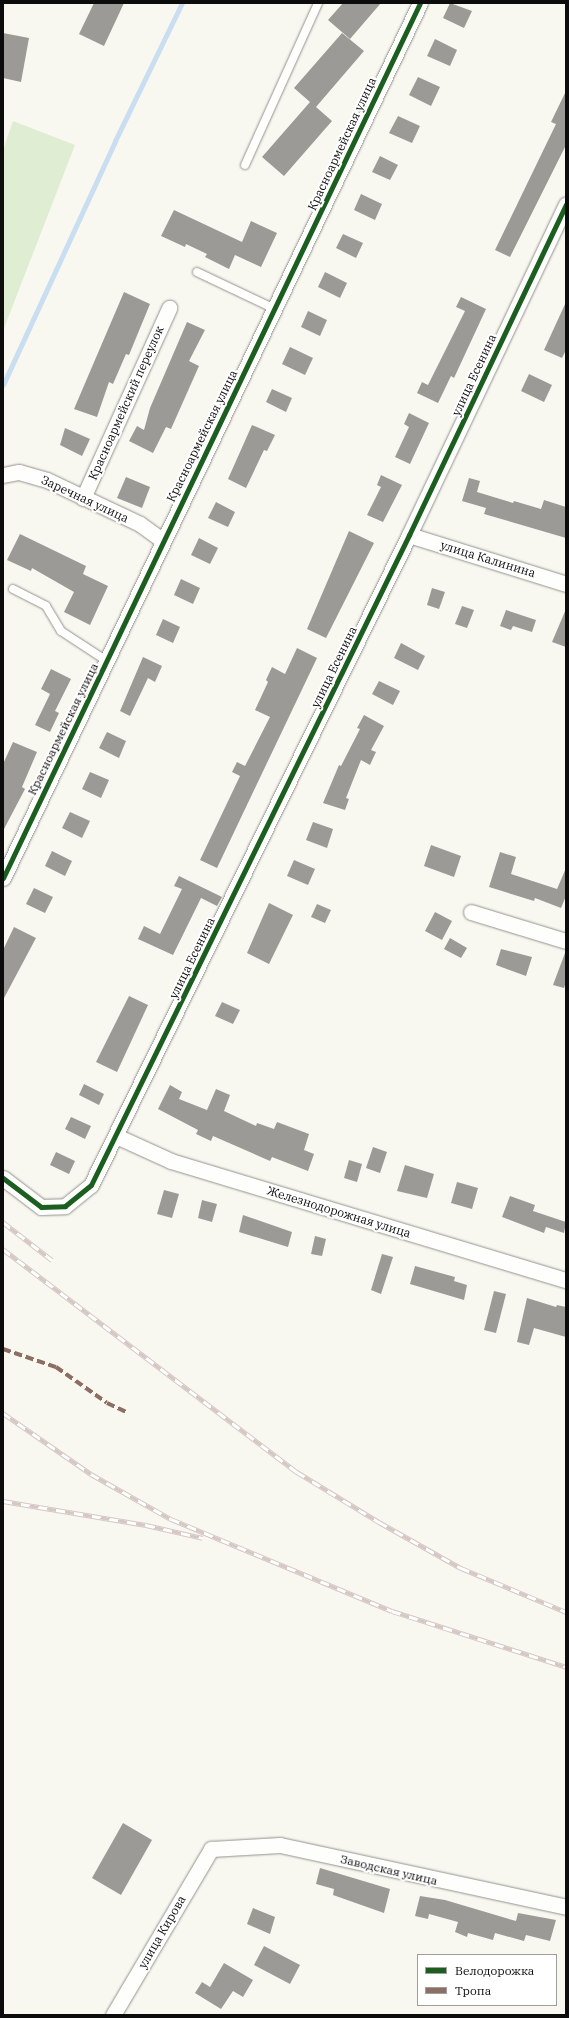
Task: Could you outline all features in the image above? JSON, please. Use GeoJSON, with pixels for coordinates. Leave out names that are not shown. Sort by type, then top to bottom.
{"type":"FeatureCollection","features":[{"type":"Feature","properties":{"kind":"street","name":"Красноармейская улица"},"geometry":{"type":"LineString","coordinates":[[3,878],[107,661],[162,540],[275,309],[420,3]]}},
{"type":"Feature","properties":{"kind":"street","name":"улица Есенина"},"geometry":{"type":"LineString","coordinates":[[116,1136],[409,535],[566,204]]}},
{"type":"Feature","properties":{"kind":"street","name":"Красноармейский переулок"},"geometry":{"type":"LineString","coordinates":[[83,498],[169,308]]}},
{"type":"Feature","properties":{"kind":"street","name":"Заречная улица"},"geometry":{"type":"LineString","coordinates":[[3,475],[20,472],[33,476],[140,524],[162,540]]}},
{"type":"Feature","properties":{"kind":"street","name":"улица Калинина"},"geometry":{"type":"LineString","coordinates":[[409,535],[566,584]]}},
{"type":"Feature","properties":{"kind":"street"},"geometry":{"type":"LineString","coordinates":[[471,912],[566,941]]}},
{"type":"Feature","properties":{"kind":"street"},"geometry":{"type":"LineString","coordinates":[[3,1178],[41,1207],[65,1206],[91,1185],[116,1136]]}},
{"type":"Feature","properties":{"kind":"street","name":"Железнодорожная улица"},"geometry":{"type":"LineString","coordinates":[[116,1136],[171,1161],[566,1280]]}},
{"type":"Feature","properties":{"kind":"street","name":"Заводская улица"},"geometry":{"type":"LineString","coordinates":[[211,1848],[280,1845],[566,1908]]}},
{"type":"Feature","properties":{"kind":"street","name":"улица Кирова"},"geometry":{"type":"LineString","coordinates":[[113,2015],[211,1848]]}},
{"type":"Feature","properties":{"kind":"lane"},"geometry":{"type":"LineString","coordinates":[[245,165],[318,3]]}},
{"type":"Feature","properties":{"kind":"lane"},"geometry":{"type":"LineString","coordinates":[[196,272],[275,309]]}},
{"type":"Feature","properties":{"kind":"lane"},"geometry":{"type":"LineString","coordinates":[[14,589],[46,606],[62,630],[107,661]]}},
{"type":"Feature","properties":{"kind":"green space"},"geometry":{"type":"Polygon","coordinates":[[[13,121],[75,145],[3,331],[3,150],[13,121]]]}},
{"type":"Feature","properties":{"kind":"building"},"geometry":{"type":"Polygon","coordinates":[[[94,3],[124,3],[104,46],[79,34],[94,3]]]}},
{"type":"Feature","properties":{"kind":"building"},"geometry":{"type":"Polygon","coordinates":[[[343,3],[381,3],[350,39],[328,20],[343,3]]]}},
{"type":"Feature","properties":{"kind":"building"},"geometry":{"type":"Polygon","coordinates":[[[450,3],[472,11],[464,28],[443,18],[450,3]]]}},
{"type":"Feature","properties":{"kind":"building"},"geometry":{"type":"Polygon","coordinates":[[[3,33],[29,38],[21,82],[3,78],[3,33]]]}},
{"type":"Feature","properties":{"kind":"building"},"geometry":{"type":"Polygon","coordinates":[[[342,33],[364,51],[316,107],[332,121],[284,176],[262,157],[310,102],[294,88],[342,33]]]}},
{"type":"Feature","properties":{"kind":"building"},"geometry":{"type":"Polygon","coordinates":[[[435,39],[457,50],[450,66],[427,56],[435,39]]]}},
{"type":"Feature","properties":{"kind":"building"},"geometry":{"type":"Polygon","coordinates":[[[418,77],[440,87],[431,106],[409,95],[418,77]]]}},
{"type":"Feature","properties":{"kind":"building"},"geometry":{"type":"Polygon","coordinates":[[[566,91],[566,145],[510,257],[495,250],[556,124],[551,122],[566,91]]]}},
{"type":"Feature","properties":{"kind":"building"},"geometry":{"type":"Polygon","coordinates":[[[398,116],[420,126],[412,143],[389,133],[398,116]]]}},
{"type":"Feature","properties":{"kind":"building"},"geometry":{"type":"Polygon","coordinates":[[[380,156],[398,165],[390,180],[372,172],[380,156]]]}},
{"type":"Feature","properties":{"kind":"building"},"geometry":{"type":"Polygon","coordinates":[[[361,194],[382,204],[375,220],[354,210],[361,194]]]}},
{"type":"Feature","properties":{"kind":"building"},"geometry":{"type":"Polygon","coordinates":[[[174,210],[242,242],[251,221],[277,233],[261,267],[235,255],[229,269],[205,257],[207,254],[186,244],[185,247],[161,236],[174,210]]]}},
{"type":"Feature","properties":{"kind":"building"},"geometry":{"type":"Polygon","coordinates":[[[343,234],[363,243],[356,258],[336,248],[343,234]]]}},
{"type":"Feature","properties":{"kind":"building"},"geometry":{"type":"Polygon","coordinates":[[[325,272],[347,283],[340,298],[318,287],[325,272]]]}},
{"type":"Feature","properties":{"kind":"building"},"geometry":{"type":"Polygon","coordinates":[[[124,292],[150,304],[129,355],[126,354],[113,384],[109,382],[97,417],[74,409],[124,292]]]}},
{"type":"Feature","properties":{"kind":"building"},"geometry":{"type":"Polygon","coordinates":[[[461,297],[486,309],[454,378],[451,376],[438,403],[417,393],[422,382],[428,385],[465,311],[456,307],[461,297]]]}},
{"type":"Feature","properties":{"kind":"building"},"geometry":{"type":"Polygon","coordinates":[[[566,302],[566,350],[562,358],[544,350],[566,302]]]}},
{"type":"Feature","properties":{"kind":"building"},"geometry":{"type":"Polygon","coordinates":[[[308,311],[327,320],[320,336],[301,327],[308,311]]]}},
{"type":"Feature","properties":{"kind":"building"},"geometry":{"type":"Polygon","coordinates":[[[187,322],[205,330],[189,361],[199,366],[171,429],[166,427],[153,453],[129,441],[137,426],[144,430],[150,408],[187,322]]]}},
{"type":"Feature","properties":{"kind":"building"},"geometry":{"type":"Polygon","coordinates":[[[290,347],[313,358],[305,375],[282,364],[290,347]]]}},
{"type":"Feature","properties":{"kind":"building"},"geometry":{"type":"Polygon","coordinates":[[[529,374],[552,385],[544,402],[521,391],[529,374]]]}},
{"type":"Feature","properties":{"kind":"building"},"geometry":{"type":"Polygon","coordinates":[[[272,389],[292,398],[286,412],[266,402],[272,389]]]}},
{"type":"Feature","properties":{"kind":"building"},"geometry":{"type":"Polygon","coordinates":[[[409,413],[429,423],[410,464],[395,457],[409,427],[404,424],[409,413]]]}},
{"type":"Feature","properties":{"kind":"building"},"geometry":{"type":"Polygon","coordinates":[[[252,425],[275,435],[267,451],[264,450],[246,488],[228,479],[252,425]]]}},
{"type":"Feature","properties":{"kind":"building"},"geometry":{"type":"Polygon","coordinates":[[[65,428],[90,439],[82,456],[60,445],[65,428]]]}},
{"type":"Feature","properties":{"kind":"building"},"geometry":{"type":"Polygon","coordinates":[[[381,475],[402,485],[383,522],[367,515],[381,487],[377,485],[381,475]]]}},
{"type":"Feature","properties":{"kind":"building"},"geometry":{"type":"Polygon","coordinates":[[[126,477],[150,487],[142,508],[117,498],[126,477]]]}},
{"type":"Feature","properties":{"kind":"building"},"geometry":{"type":"Polygon","coordinates":[[[469,478],[480,481],[477,492],[513,503],[514,501],[541,509],[544,500],[566,507],[566,538],[484,514],[486,508],[462,501],[469,478]]]}},
{"type":"Feature","properties":{"kind":"building"},"geometry":{"type":"Polygon","coordinates":[[[216,502],[235,512],[228,527],[208,518],[216,502]]]}},
{"type":"Feature","properties":{"kind":"building"},"geometry":{"type":"Polygon","coordinates":[[[349,531],[374,543],[326,638],[307,629],[349,531]]]}},
{"type":"Feature","properties":{"kind":"building"},"geometry":{"type":"Polygon","coordinates":[[[20,534],[86,566],[83,574],[108,586],[90,625],[64,612],[74,592],[32,568],[31,571],[7,560],[20,534]]]}},
{"type":"Feature","properties":{"kind":"building"},"geometry":{"type":"Polygon","coordinates":[[[199,538],[218,548],[210,564],[191,555],[199,538]]]}},
{"type":"Feature","properties":{"kind":"building"},"geometry":{"type":"Polygon","coordinates":[[[181,579],[200,588],[193,604],[174,595],[181,579]]]}},
{"type":"Feature","properties":{"kind":"building"},"geometry":{"type":"Polygon","coordinates":[[[432,588],[445,592],[439,609],[427,605],[432,588]]]}},
{"type":"Feature","properties":{"kind":"building"},"geometry":{"type":"Polygon","coordinates":[[[462,606],[474,610],[467,628],[455,624],[462,606]]]}},
{"type":"Feature","properties":{"kind":"building"},"geometry":{"type":"Polygon","coordinates":[[[566,609],[566,647],[552,642],[566,609]]]}},
{"type":"Feature","properties":{"kind":"building"},"geometry":{"type":"Polygon","coordinates":[[[506,610],[536,620],[532,632],[513,626],[511,630],[500,626],[506,610]]]}},
{"type":"Feature","properties":{"kind":"building"},"geometry":{"type":"Polygon","coordinates":[[[163,619],[180,627],[173,643],[156,635],[163,619]]]}},
{"type":"Feature","properties":{"kind":"building"},"geometry":{"type":"Polygon","coordinates":[[[401,643],[425,656],[418,670],[394,658],[401,643]]]}},
{"type":"Feature","properties":{"kind":"building"},"geometry":{"type":"Polygon","coordinates":[[[297,648],[317,658],[217,868],[200,860],[240,776],[232,772],[237,762],[245,766],[270,717],[255,710],[268,682],[266,680],[272,667],[285,674],[297,648]]]}},
{"type":"Feature","properties":{"kind":"building"},"geometry":{"type":"Polygon","coordinates":[[[143,657],[162,666],[155,682],[148,678],[130,716],[120,711],[143,657]]]}},
{"type":"Feature","properties":{"kind":"building"},"geometry":{"type":"Polygon","coordinates":[[[51,669],[71,679],[55,711],[59,713],[50,732],[35,725],[50,694],[41,689],[51,669]]]}},
{"type":"Feature","properties":{"kind":"building"},"geometry":{"type":"Polygon","coordinates":[[[379,681],[400,691],[393,705],[372,694],[379,681]]]}},
{"type":"Feature","properties":{"kind":"building"},"geometry":{"type":"Polygon","coordinates":[[[364,715],[384,726],[371,750],[376,752],[370,765],[361,760],[346,798],[349,799],[345,810],[323,803],[339,765],[341,766],[360,729],[357,728],[364,715]]]}},
{"type":"Feature","properties":{"kind":"building"},"geometry":{"type":"Polygon","coordinates":[[[107,732],[126,741],[119,758],[99,748],[107,732]]]}},
{"type":"Feature","properties":{"kind":"building"},"geometry":{"type":"Polygon","coordinates":[[[13,742],[37,752],[22,787],[25,789],[3,831],[3,764],[13,742]]]}},
{"type":"Feature","properties":{"kind":"building"},"geometry":{"type":"Polygon","coordinates":[[[90,772],[109,780],[101,798],[82,789],[90,772]]]}},
{"type":"Feature","properties":{"kind":"building"},"geometry":{"type":"Polygon","coordinates":[[[70,812],[90,821],[82,838],[62,828],[70,812]]]}},
{"type":"Feature","properties":{"kind":"building"},"geometry":{"type":"Polygon","coordinates":[[[313,822],[333,829],[327,848],[306,840],[313,822]]]}},
{"type":"Feature","properties":{"kind":"building"},"geometry":{"type":"Polygon","coordinates":[[[431,845],[461,856],[454,877],[424,866],[431,845]]]}},
{"type":"Feature","properties":{"kind":"building"},"geometry":{"type":"Polygon","coordinates":[[[52,851],[72,861],[65,876],[45,866],[52,851]]]}},
{"type":"Feature","properties":{"kind":"building"},"geometry":{"type":"Polygon","coordinates":[[[500,852],[516,857],[511,874],[557,889],[566,868],[566,896],[561,908],[535,898],[534,901],[489,887],[500,852]]]}},
{"type":"Feature","properties":{"kind":"building"},"geometry":{"type":"Polygon","coordinates":[[[294,860],[315,869],[308,885],[287,876],[294,860]]]}},
{"type":"Feature","properties":{"kind":"building"},"geometry":{"type":"Polygon","coordinates":[[[179,876],[222,897],[217,906],[201,898],[173,955],[138,939],[144,926],[160,934],[182,889],[174,886],[179,876]]]}},
{"type":"Feature","properties":{"kind":"building"},"geometry":{"type":"Polygon","coordinates":[[[34,888],[53,897],[45,913],[26,904],[34,888]]]}},
{"type":"Feature","properties":{"kind":"building"},"geometry":{"type":"Polygon","coordinates":[[[269,903],[293,915],[269,964],[247,953],[269,903]]]}},
{"type":"Feature","properties":{"kind":"building"},"geometry":{"type":"Polygon","coordinates":[[[317,904],[331,910],[325,923],[311,917],[317,904]]]}},
{"type":"Feature","properties":{"kind":"building"},"geometry":{"type":"Polygon","coordinates":[[[435,912],[452,921],[442,940],[425,931],[435,912]]]}},
{"type":"Feature","properties":{"kind":"building"},"geometry":{"type":"Polygon","coordinates":[[[14,927],[36,938],[3,1000],[3,950],[14,927]]]}},
{"type":"Feature","properties":{"kind":"building"},"geometry":{"type":"Polygon","coordinates":[[[450,938],[467,948],[461,958],[444,949],[450,938]]]}},
{"type":"Feature","properties":{"kind":"building"},"geometry":{"type":"Polygon","coordinates":[[[501,949],[532,957],[526,976],[496,965],[501,949]]]}},
{"type":"Feature","properties":{"kind":"building"},"geometry":{"type":"Polygon","coordinates":[[[565,953],[566,982],[564,988],[553,985],[565,953]]]}},
{"type":"Feature","properties":{"kind":"building"},"geometry":{"type":"Polygon","coordinates":[[[129,996],[148,1005],[117,1072],[96,1062],[129,996]]]}},
{"type":"Feature","properties":{"kind":"building"},"geometry":{"type":"Polygon","coordinates":[[[222,1002],[240,1010],[233,1024],[215,1016],[222,1002]]]}},
{"type":"Feature","properties":{"kind":"building"},"geometry":{"type":"Polygon","coordinates":[[[84,1084],[104,1094],[99,1105],[79,1095],[84,1084]]]}},
{"type":"Feature","properties":{"kind":"building"},"geometry":{"type":"Polygon","coordinates":[[[170,1085],[182,1092],[179,1099],[207,1110],[216,1089],[230,1095],[224,1111],[256,1126],[257,1123],[274,1129],[277,1122],[309,1134],[304,1150],[314,1154],[308,1171],[272,1157],[270,1161],[213,1136],[211,1141],[196,1134],[198,1130],[158,1109],[170,1085]]]}},
{"type":"Feature","properties":{"kind":"building"},"geometry":{"type":"Polygon","coordinates":[[[71,1117],[91,1126],[85,1139],[65,1129],[71,1117]]]}},
{"type":"Feature","properties":{"kind":"building"},"geometry":{"type":"Polygon","coordinates":[[[373,1147],[387,1152],[380,1173],[366,1168],[373,1147]]]}},
{"type":"Feature","properties":{"kind":"building"},"geometry":{"type":"Polygon","coordinates":[[[56,1152],[75,1161],[69,1174],[50,1165],[56,1152]]]}},
{"type":"Feature","properties":{"kind":"building"},"geometry":{"type":"Polygon","coordinates":[[[349,1160],[362,1164],[357,1182],[344,1178],[349,1160]]]}},
{"type":"Feature","properties":{"kind":"building"},"geometry":{"type":"Polygon","coordinates":[[[405,1165],[434,1174],[427,1198],[397,1191],[405,1165]]]}},
{"type":"Feature","properties":{"kind":"building"},"geometry":{"type":"Polygon","coordinates":[[[457,1182],[478,1188],[472,1209],[451,1203],[457,1182]]]}},
{"type":"Feature","properties":{"kind":"building"},"geometry":{"type":"Polygon","coordinates":[[[164,1190],[179,1194],[172,1218],[157,1214],[164,1190]]]}},
{"type":"Feature","properties":{"kind":"building"},"geometry":{"type":"Polygon","coordinates":[[[510,1196],[535,1205],[533,1211],[566,1222],[564,1233],[546,1227],[544,1233],[502,1217],[510,1196]]]}},
{"type":"Feature","properties":{"kind":"building"},"geometry":{"type":"Polygon","coordinates":[[[202,1200],[217,1204],[212,1222],[198,1218],[202,1200]]]}},
{"type":"Feature","properties":{"kind":"building"},"geometry":{"type":"Polygon","coordinates":[[[243,1215],[292,1232],[288,1247],[239,1232],[243,1215]]]}},
{"type":"Feature","properties":{"kind":"building"},"geometry":{"type":"Polygon","coordinates":[[[315,1236],[326,1239],[322,1256],[311,1254],[315,1236]]]}},
{"type":"Feature","properties":{"kind":"building"},"geometry":{"type":"Polygon","coordinates":[[[382,1254],[393,1257],[381,1294],[371,1290],[382,1254]]]}},
{"type":"Feature","properties":{"kind":"building"},"geometry":{"type":"Polygon","coordinates":[[[415,1266],[455,1277],[454,1281],[467,1285],[464,1300],[410,1284],[415,1266]]]}},
{"type":"Feature","properties":{"kind":"building"},"geometry":{"type":"Polygon","coordinates":[[[494,1291],[506,1294],[496,1333],[484,1330],[494,1291]]]}},
{"type":"Feature","properties":{"kind":"building"},"geometry":{"type":"Polygon","coordinates":[[[527,1298],[556,1307],[557,1305],[566,1307],[566,1337],[534,1328],[529,1345],[517,1342],[527,1298]]]}},
{"type":"Feature","properties":{"kind":"building"},"geometry":{"type":"Polygon","coordinates":[[[123,1823],[152,1840],[121,1895],[92,1878],[123,1823]]]}},
{"type":"Feature","properties":{"kind":"building"},"geometry":{"type":"Polygon","coordinates":[[[320,1868],[390,1889],[384,1913],[333,1895],[334,1889],[316,1884],[320,1868]]]}},
{"type":"Feature","properties":{"kind":"building"},"geometry":{"type":"Polygon","coordinates":[[[420,1896],[445,1900],[516,1921],[518,1913],[556,1920],[550,1941],[526,1935],[524,1941],[495,1933],[493,1940],[468,1933],[467,1937],[455,1932],[458,1922],[429,1914],[428,1919],[415,1916],[420,1896]]]}},
{"type":"Feature","properties":{"kind":"building"},"geometry":{"type":"Polygon","coordinates":[[[253,1908],[275,1917],[270,1934],[247,1924],[253,1908]]]}},
{"type":"Feature","properties":{"kind":"building"},"geometry":{"type":"Polygon","coordinates":[[[264,1946],[300,1965],[290,1984],[254,1965],[264,1946]]]}},
{"type":"Feature","properties":{"kind":"building"},"geometry":{"type":"Polygon","coordinates":[[[224,1963],[253,1980],[243,1997],[233,1991],[221,2009],[195,1993],[202,1982],[210,1987],[224,1963]]]}},
{"type":"Feature","properties":{"kind":"waterway"},"geometry":{"type":"LineString","coordinates":[[3,385],[115,141],[182,3]]}},
{"type":"Feature","properties":{"kind":"railway"},"geometry":{"type":"LineString","coordinates":[[3,1222],[52,1260]]}},
{"type":"Feature","properties":{"kind":"railway"},"geometry":{"type":"LineString","coordinates":[[3,1249],[297,1472],[379,1522],[461,1568],[566,1612]]}},
{"type":"Feature","properties":{"kind":"railway"},"geometry":{"type":"LineString","coordinates":[[3,1413],[91,1474],[171,1519],[392,1611],[566,1667]]}},
{"type":"Feature","properties":{"kind":"railway"},"geometry":{"type":"LineString","coordinates":[[3,1501],[146,1525],[203,1538]]}},
{"type":"Feature","properties":{"kind":"marked path"},"geometry":{"type":"LineString","coordinates":[[3,1349],[56,1367],[107,1403],[126,1412]]}},
{"type":"Feature","properties":{"kind":"cycle path"},"geometry":{"type":"LineString","coordinates":[[3,878],[420,3]]}},
{"type":"Feature","properties":{"kind":"cycle path"},"geometry":{"type":"LineString","coordinates":[[3,1178],[41,1207],[65,1206],[91,1185],[409,535],[566,204]]}}]}
